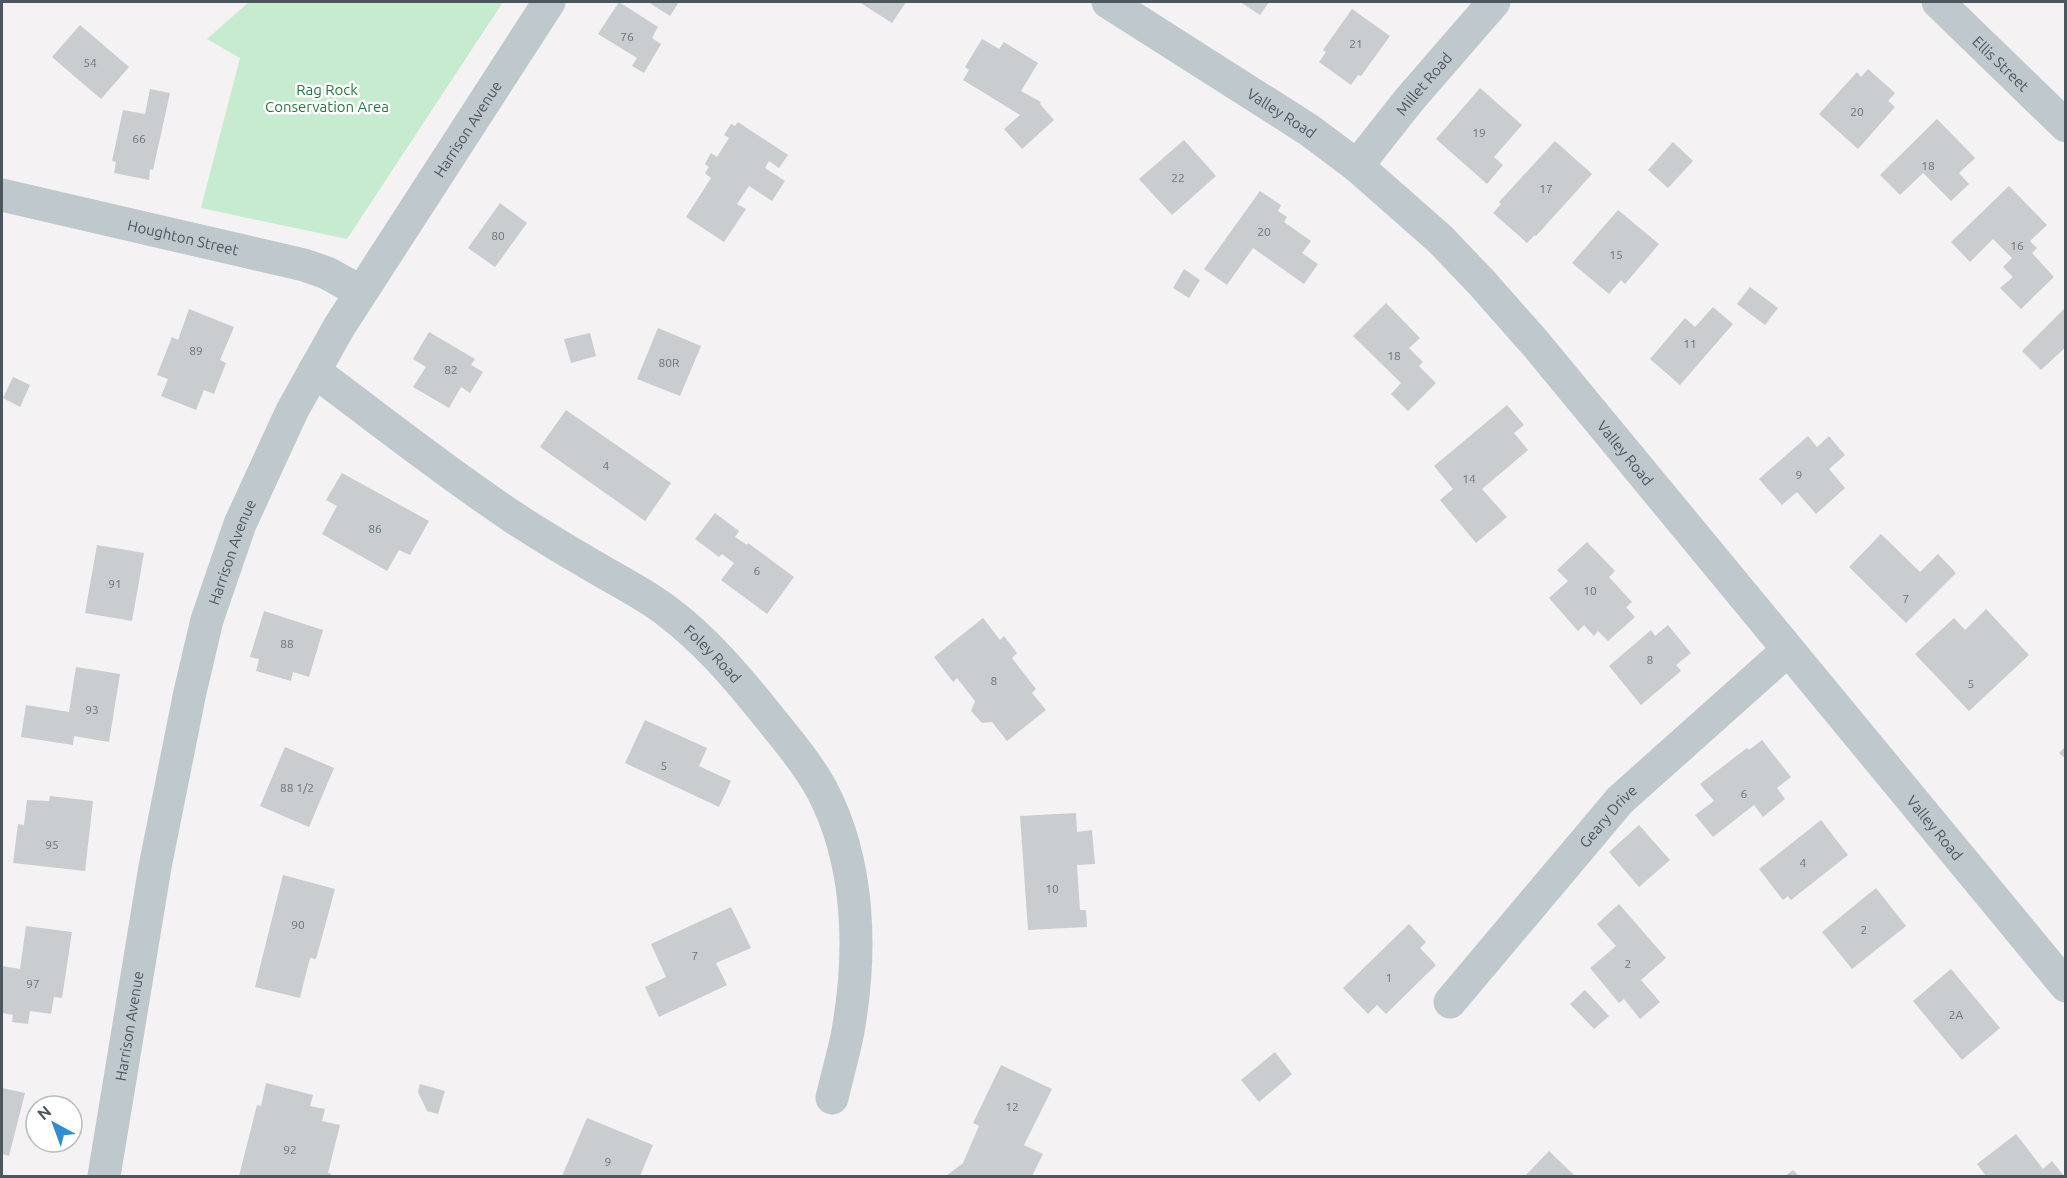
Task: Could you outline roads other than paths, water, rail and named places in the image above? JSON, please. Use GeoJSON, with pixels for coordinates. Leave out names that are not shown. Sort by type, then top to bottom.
{"type":"FeatureCollection","features":[{"type":"Feature","properties":{"kind":"street","name":"Harrison Avenue"},"geometry":{"type":"LineString","coordinates":[[104,1176],[155,867],[201,642],[222,572],[240,524],[292,411],[314,371],[361,292],[549,2]]}},
{"type":"Feature","properties":{"kind":"street","name":"Valley Road"},"geometry":{"type":"LineString","coordinates":[[1108,2],[1299,124],[1357,166],[1440,239],[1542,352],[2066,986]]}},
{"type":"Feature","properties":{"kind":"street","name":"Millet Road"},"geometry":{"type":"LineString","coordinates":[[1357,166],[1416,91],[1494,2]]}},
{"type":"Feature","properties":{"kind":"street","name":"Ellis Street"},"geometry":{"type":"LineString","coordinates":[[1938,2],[2066,126]]}},
{"type":"Feature","properties":{"kind":"street","name":"Houghton Street"},"geometry":{"type":"LineString","coordinates":[[2,195],[304,265],[320,270],[361,292]]}},
{"type":"Feature","properties":{"kind":"street","name":"Foley Road"},"geometry":{"type":"LineString","coordinates":[[314,371],[513,517],[667,611],[709,647],[807,765],[836,822],[846,850],[852,884],[856,954],[854,988],[848,1033],[832,1098]]}},
{"type":"Feature","properties":{"kind":"street","name":"Geary Drive"},"geometry":{"type":"LineString","coordinates":[[1450,1002],[1620,800],[1788,650]]}},
{"type":"Feature","properties":{"kind":"park label","name":"Rag Rock Conservation Area"},"geometry":{"type":"Point","coordinates":[327,98]}}]}
